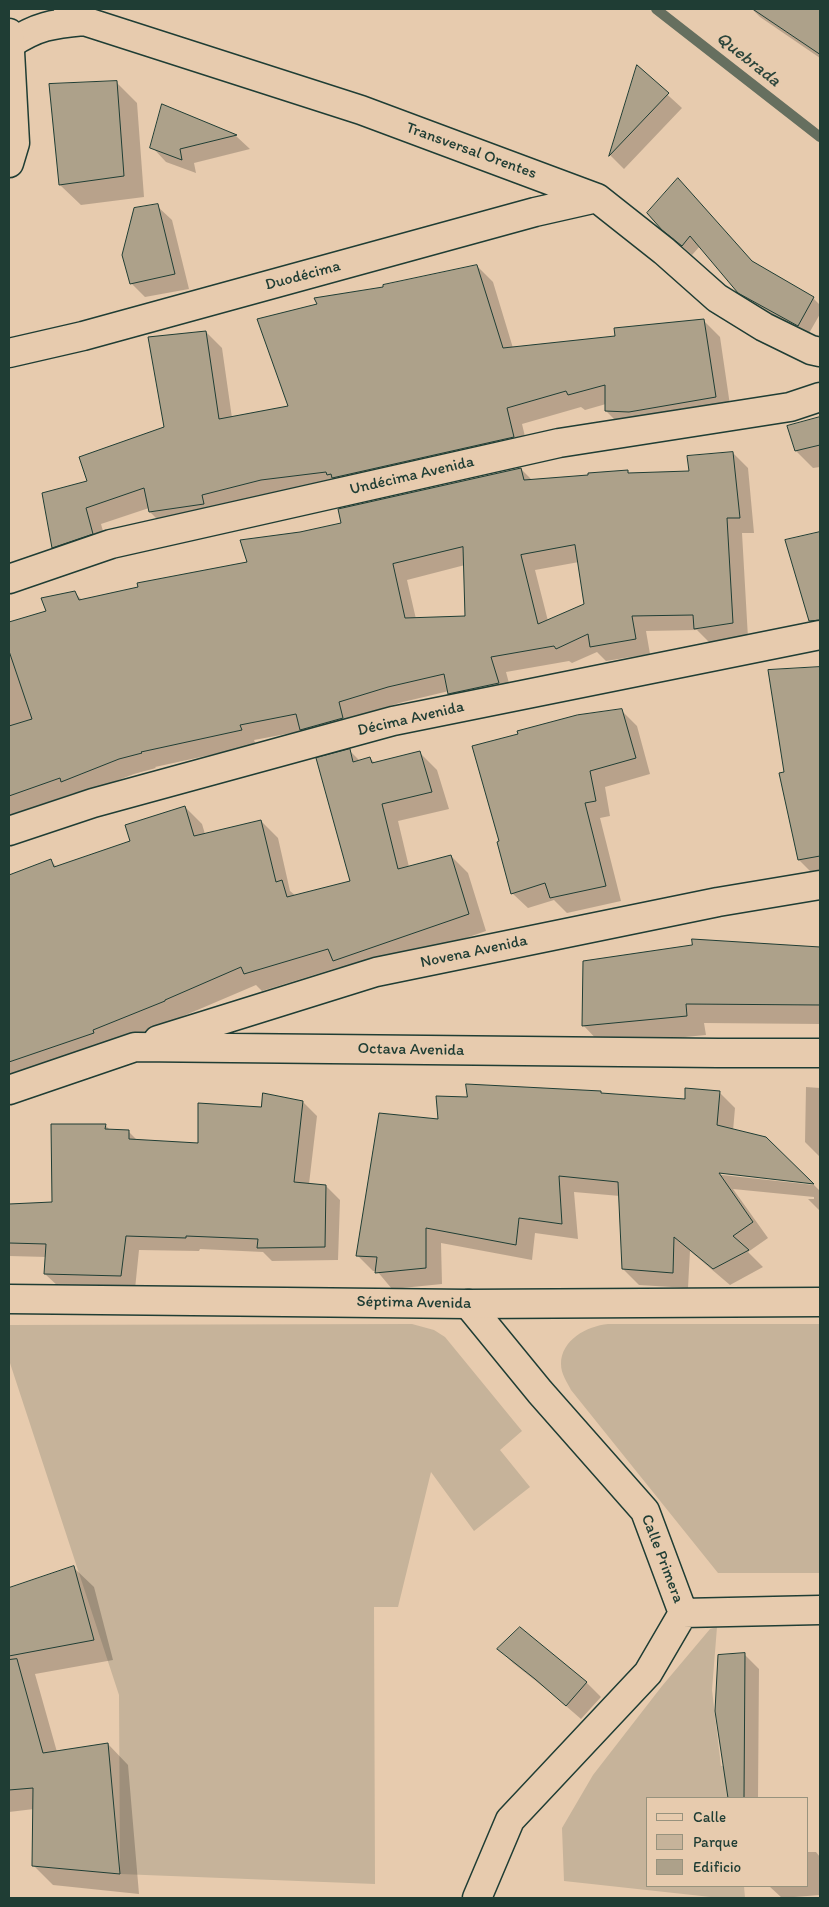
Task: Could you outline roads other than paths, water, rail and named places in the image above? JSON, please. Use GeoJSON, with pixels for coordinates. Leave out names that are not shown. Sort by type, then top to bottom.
{"type":"FeatureCollection","features":[{"type":"Feature","properties":{"kind":"street","name":"Transversal Orentes"},"geometry":{"type":"LineString","coordinates":[[9,38],[76,15],[362,110],[597,198],[664,251],[717,298],[764,327],[820,352]]}},
{"type":"Feature","properties":{"kind":"street"},"geometry":{"type":"LineString","coordinates":[[9,38],[15,143],[9,163]]}},
{"type":"Feature","properties":{"kind":"street","name":"Duodécima"},"geometry":{"type":"LineString","coordinates":[[9,353],[92,333],[535,212],[597,198]]}},
{"type":"Feature","properties":{"kind":"street","name":"Undécima Avenida"},"geometry":{"type":"LineString","coordinates":[[9,579],[120,542],[559,443],[790,407],[820,397]]}},
{"type":"Feature","properties":{"kind":"street","name":"Décima Avenida"},"geometry":{"type":"LineString","coordinates":[[9,831],[93,802],[393,721],[820,635]]}},
{"type":"Feature","properties":{"kind":"street","name":"Novena Avenida"},"geometry":{"type":"LineString","coordinates":[[135,1047],[376,972],[718,902],[820,885]]}},
{"type":"Feature","properties":{"kind":"street","name":"Octava Avenida"},"geometry":{"type":"LineString","coordinates":[[9,1090],[135,1047],[820,1053]]}},
{"type":"Feature","properties":{"kind":"street","name":"Séptima Avenida"},"geometry":{"type":"LineString","coordinates":[[9,1299],[468,1304],[820,1302]]}},
{"type":"Feature","properties":{"kind":"street","name":"Calle Primera"},"geometry":{"type":"LineString","coordinates":[[468,1304],[540,1392],[645,1511],[683,1613],[648,1673],[510,1820],[478,1898]]}},
{"type":"Feature","properties":{"kind":"street"},"geometry":{"type":"LineString","coordinates":[[683,1613],[820,1610]]}},
{"type":"Feature","properties":{"kind":"waterway","name":"Quebrada"},"geometry":{"type":"LineString","coordinates":[[656,9],[820,137]]}}]}
